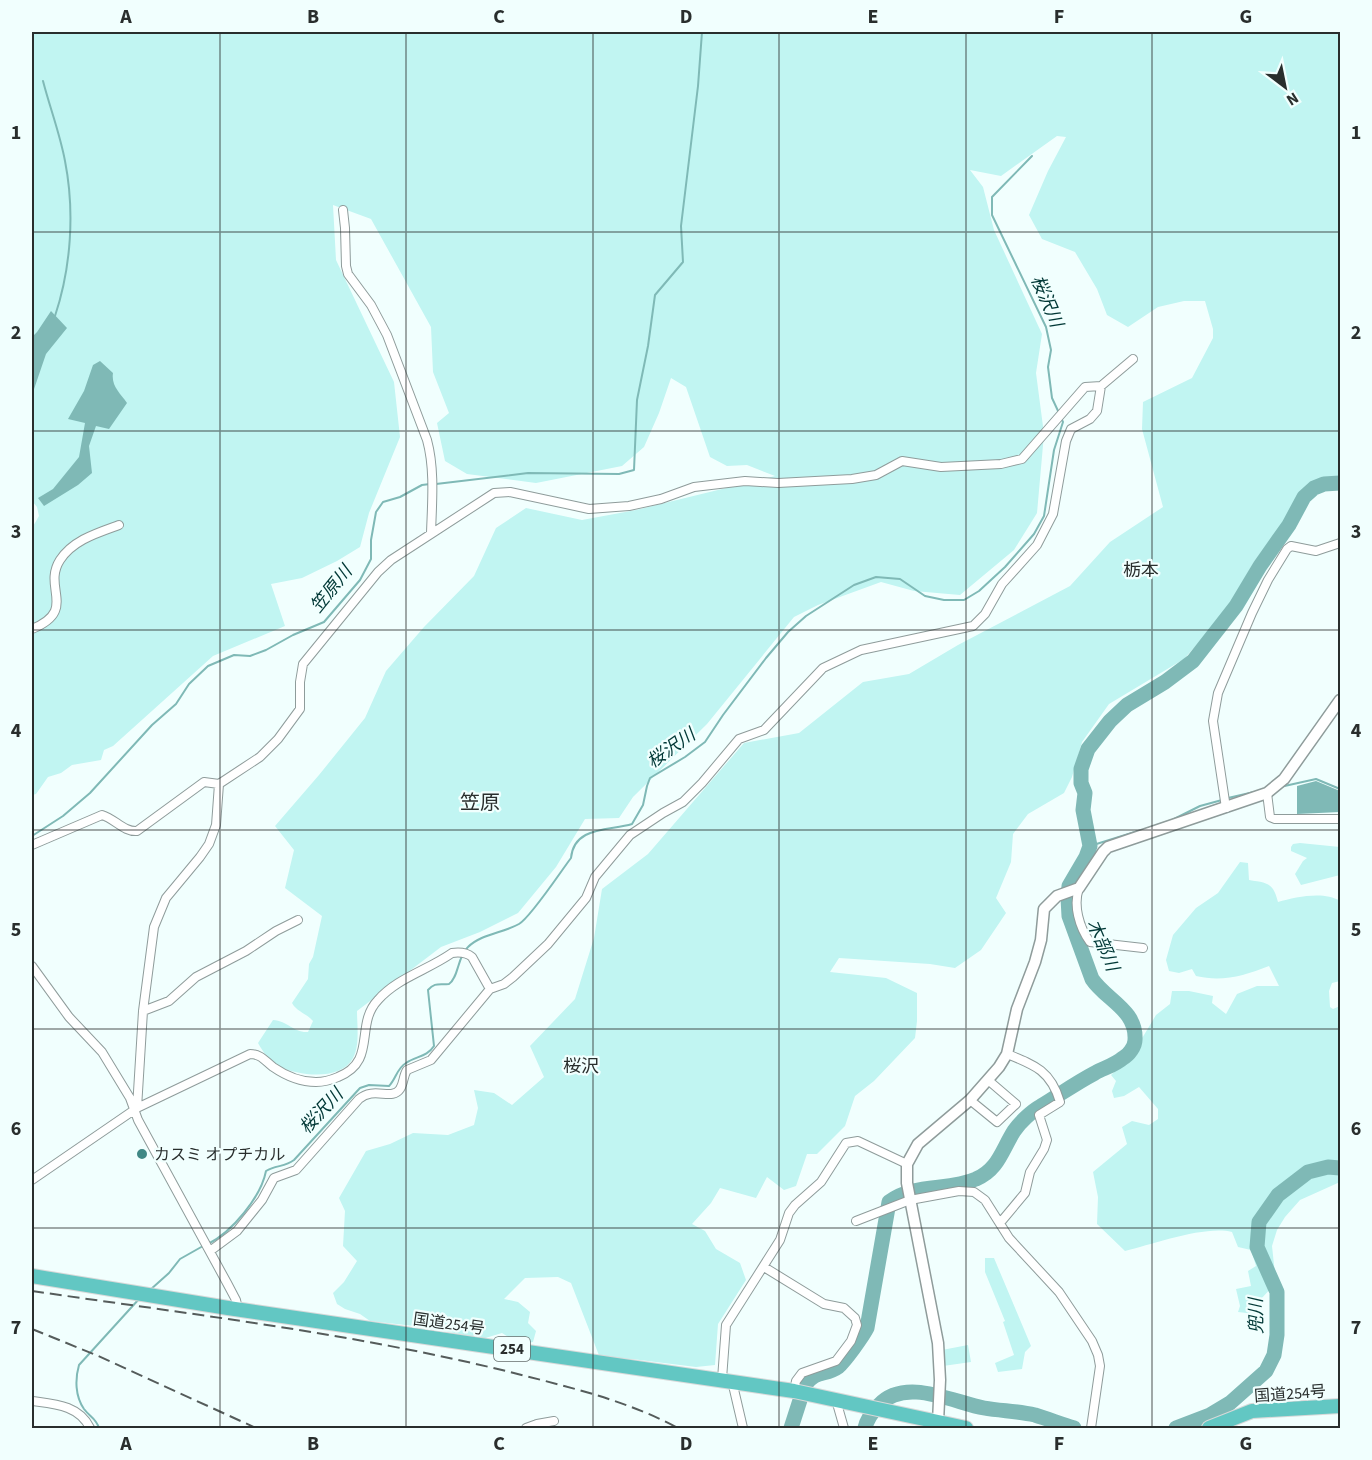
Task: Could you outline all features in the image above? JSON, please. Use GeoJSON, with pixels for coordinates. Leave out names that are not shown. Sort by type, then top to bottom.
{"type":"FeatureCollection","features":[{"type":"Feature","properties":{"kind":"highway","name":"国道254号"},"geometry":{"type":"LineString","coordinates":[[32,1276],[623,1367],[727,1380],[871,1407],[938,1425],[966,1428]]}},
{"type":"Feature","properties":{"kind":"highway","name":"国道254号"},"geometry":{"type":"LineString","coordinates":[[1209,1428],[1252,1411],[1341,1406]]}},
{"type":"Feature","properties":{"kind":"street"},"geometry":{"type":"LineString","coordinates":[[343,210],[348,274],[371,305],[387,335],[430,451],[431,533]]}},
{"type":"Feature","properties":{"kind":"street"},"geometry":{"type":"LineString","coordinates":[[32,845],[102,815],[130,831],[137,831],[204,782],[219,784],[260,757],[278,739],[300,709],[300,681],[303,664],[378,572],[391,560],[494,493],[510,492],[589,509],[629,506],[661,499],[694,487],[745,481],[778,483],[876,475],[902,461],[941,467],[1001,464],[1022,459],[1085,387],[1101,386],[1133,359]]}},
{"type":"Feature","properties":{"kind":"street"},"geometry":{"type":"LineString","coordinates":[[207,1247],[237,1231],[262,1200],[274,1178],[296,1170],[359,1099],[371,1092],[389,1095],[395,1093],[400,1089],[407,1070],[437,1055],[455,1029],[490,989],[504,984],[548,944],[586,898],[595,877],[630,836],[683,802],[739,739],[764,730],[823,668],[861,650],[973,626],[985,614],[1002,584],[1037,545],[1048,525],[1053,514],[1066,441],[1071,429],[1090,419],[1097,411],[1101,386]]}},
{"type":"Feature","properties":{"kind":"street"},"geometry":{"type":"LineString","coordinates":[[32,629],[44,624],[54,613],[58,599],[53,578],[59,561],[71,548],[88,536],[119,525]]}},
{"type":"Feature","properties":{"kind":"street"},"geometry":{"type":"LineString","coordinates":[[1226,808],[1213,721],[1218,693],[1231,663],[1264,588],[1287,549],[1291,546],[1316,551],[1341,543]]}},
{"type":"Feature","properties":{"kind":"street"},"geometry":{"type":"LineString","coordinates":[[1143,948],[1090,942],[1080,922],[1076,896],[1103,852],[1108,848],[1267,793],[1284,779],[1341,700]]}},
{"type":"Feature","properties":{"kind":"street"},"geometry":{"type":"LineString","coordinates":[[136,1110],[143,1011],[154,927],[166,898],[209,844],[216,825],[219,784]]}},
{"type":"Feature","properties":{"kind":"street"},"geometry":{"type":"LineString","coordinates":[[1267,793],[1270,817],[1275,819],[1341,819]]}},
{"type":"Feature","properties":{"kind":"street"},"geometry":{"type":"LineString","coordinates":[[938,1425],[940,1380],[938,1343],[907,1183],[907,1164],[918,1144],[970,1100],[1006,1054],[1017,1009],[1041,940],[1044,909],[1057,896],[1079,888]]}},
{"type":"Feature","properties":{"kind":"street"},"geometry":{"type":"LineString","coordinates":[[143,1011],[169,1001],[196,977],[298,920]]}},
{"type":"Feature","properties":{"kind":"street"},"geometry":{"type":"LineString","coordinates":[[32,1180],[136,1110],[250,1054],[260,1055],[270,1065],[292,1078],[309,1082],[331,1080],[345,1074],[357,1064],[363,1055],[368,1015],[378,999],[398,983],[452,953],[468,954],[472,957],[490,989]]}},
{"type":"Feature","properties":{"kind":"street"},"geometry":{"type":"LineString","coordinates":[[32,966],[69,1017],[102,1052],[130,1098],[238,1309]]}},
{"type":"Feature","properties":{"kind":"street"},"geometry":{"type":"LineString","coordinates":[[1000,1223],[1025,1193],[1030,1172],[1044,1149],[1047,1140],[1039,1115],[1060,1102],[1055,1085],[1046,1074],[1034,1065],[1006,1054]]}},
{"type":"Feature","properties":{"kind":"street"},"geometry":{"type":"LineString","coordinates":[[970,1100],[997,1122],[1016,1104],[987,1080]]}},
{"type":"Feature","properties":{"kind":"street"},"geometry":{"type":"LineString","coordinates":[[743,1428],[727,1380],[726,1325],[780,1240],[789,1213],[795,1204],[821,1182],[846,1143],[858,1141],[907,1164]]}},
{"type":"Feature","properties":{"kind":"street"},"geometry":{"type":"LineString","coordinates":[[856,1221],[910,1200],[967,1190],[985,1200],[1019,1250],[1059,1292],[1092,1341],[1098,1355],[1099,1375],[1091,1428]]}},
{"type":"Feature","properties":{"kind":"street"},"geometry":{"type":"LineString","coordinates":[[764,1268],[824,1304],[844,1308],[855,1318],[857,1325],[851,1341],[836,1361],[802,1373],[796,1381],[794,1391]]}},
{"type":"Feature","properties":{"kind":"street"},"geometry":{"type":"LineString","coordinates":[[836,1400],[844,1428]]}},
{"type":"Feature","properties":{"kind":"street"},"geometry":{"type":"LineString","coordinates":[[32,1401],[64,1405],[86,1421],[90,1428]]}},
{"type":"Feature","properties":{"kind":"street"},"geometry":{"type":"LineString","coordinates":[[526,1428],[554,1421]]}},
{"type":"Feature","properties":{"kind":"shaded area"},"geometry":{"type":"Polygon","coordinates":[[[32,32],[1340,32],[1340,485],[1324,481],[1312,484],[1301,491],[1232,600],[1184,659],[1109,704],[1082,742],[1072,777],[1064,793],[1028,814],[1013,834],[1011,862],[996,898],[1006,913],[981,950],[955,968],[930,964],[839,958],[830,972],[886,978],[917,993],[915,1038],[874,1081],[855,1096],[845,1126],[817,1154],[807,1154],[796,1186],[784,1190],[767,1177],[756,1198],[720,1188],[711,1203],[692,1224],[705,1231],[716,1249],[740,1263],[746,1280],[718,1324],[715,1365],[696,1367],[632,1359],[600,1358],[571,1283],[558,1277],[525,1278],[504,1299],[518,1302],[530,1312],[528,1323],[536,1331],[533,1342],[520,1344],[502,1333],[482,1339],[432,1328],[370,1321],[337,1304],[333,1293],[344,1282],[357,1261],[343,1246],[345,1211],[339,1198],[366,1151],[390,1144],[413,1133],[448,1135],[474,1125],[478,1108],[474,1090],[494,1093],[512,1105],[544,1077],[530,1046],[575,999],[594,938],[602,889],[648,854],[744,743],[799,733],[863,682],[909,674],[958,645],[1070,586],[1110,542],[1163,507],[1142,429],[1143,402],[1192,378],[1213,338],[1213,329],[1205,301],[1184,301],[1158,307],[1128,327],[1107,315],[1097,289],[1075,252],[1042,239],[1029,215],[1066,137],[1057,136],[1001,176],[970,170],[983,187],[994,230],[1042,334],[1036,373],[1044,434],[1037,513],[1014,550],[960,595],[914,591],[881,582],[818,605],[794,617],[707,724],[633,797],[619,818],[585,819],[556,867],[518,913],[480,932],[441,947],[357,1011],[357,1047],[353,1058],[347,1065],[330,1073],[298,1073],[276,1065],[258,1043],[273,1020],[283,1022],[299,1031],[308,1032],[313,1021],[292,1003],[308,979],[309,964],[313,957],[322,916],[285,888],[294,850],[275,826],[365,718],[386,671],[424,627],[474,576],[496,528],[526,508],[582,520],[636,510],[775,476],[747,465],[727,466],[710,457],[686,387],[671,378],[644,447],[622,466],[536,483],[467,474],[445,461],[437,423],[449,413],[433,372],[431,327],[371,219],[333,205],[336,260],[394,382],[400,437],[369,513],[360,547],[302,578],[271,584],[285,626],[213,656],[113,746],[104,750],[101,760],[72,765],[61,773],[48,777],[36,794],[32,795],[32,528],[39,516],[37,507],[32,501],[32,32]]]}},
{"type":"Feature","properties":{"kind":"shaded area"},"geometry":{"type":"Polygon","coordinates":[[[51,311],[67,328],[46,354],[32,395],[32,337],[51,311]]]}},
{"type":"Feature","properties":{"kind":"shaded area"},"geometry":{"type":"Polygon","coordinates":[[[100,361],[113,373],[115,386],[127,403],[109,429],[96,426],[89,446],[92,473],[78,485],[44,506],[38,498],[53,489],[79,457],[85,423],[68,419],[84,391],[93,365],[100,361]]]}},
{"type":"Feature","properties":{"kind":"shaded area"},"geometry":{"type":"Polygon","coordinates":[[[1316,781],[1340,791],[1340,812],[1297,814],[1297,786],[1316,781]]]}},
{"type":"Feature","properties":{"kind":"shaded area"},"geometry":{"type":"Polygon","coordinates":[[[1293,844],[1340,847],[1340,875],[1301,885],[1295,874],[1307,858],[1291,851],[1293,844]]]}},
{"type":"Feature","properties":{"kind":"shaded area"},"geometry":{"type":"Polygon","coordinates":[[[1240,862],[1248,863],[1249,880],[1271,887],[1278,902],[1318,896],[1340,901],[1340,981],[1332,983],[1329,991],[1330,1007],[1333,1009],[1340,1006],[1340,1182],[1300,1200],[1285,1217],[1277,1230],[1272,1246],[1276,1283],[1260,1300],[1255,1314],[1238,1312],[1240,1306],[1236,1289],[1251,1286],[1248,1271],[1256,1266],[1251,1250],[1238,1247],[1232,1232],[1194,1233],[1125,1251],[1097,1224],[1098,1197],[1093,1172],[1127,1144],[1122,1127],[1132,1121],[1149,1125],[1158,1119],[1158,1109],[1139,1087],[1124,1096],[1114,1098],[1112,1091],[1116,1081],[1111,1075],[1132,1055],[1156,1015],[1170,1004],[1172,991],[1189,991],[1213,996],[1212,1003],[1226,1014],[1237,994],[1257,986],[1279,986],[1269,966],[1251,973],[1224,978],[1196,976],[1192,969],[1179,973],[1169,971],[1166,960],[1173,935],[1196,908],[1218,893],[1240,862]]]}},
{"type":"Feature","properties":{"kind":"shaded area"},"geometry":{"type":"Polygon","coordinates":[[[985,1258],[994,1258],[1031,1346],[1025,1352],[1022,1369],[998,1372],[995,1363],[1014,1355],[1003,1322],[1005,1321],[985,1272],[985,1258]]]}},
{"type":"Feature","properties":{"kind":"shaded area"},"geometry":{"type":"Polygon","coordinates":[[[968,1345],[971,1362],[943,1366],[942,1350],[968,1345]]]}},
{"type":"Feature","properties":{"kind":"waterway"},"geometry":{"type":"LineString","coordinates":[[436,484],[528,473],[619,474],[634,470],[637,400],[655,295],[683,262],[681,226],[698,86],[702,32]]}},
{"type":"Feature","properties":{"kind":"waterway"},"geometry":{"type":"LineString","coordinates":[[43,81],[63,151],[70,200],[68,259],[55,316]]}},
{"type":"Feature","properties":{"kind":"waterway","name":"桜沢川"},"geometry":{"type":"LineString","coordinates":[[1032,156],[992,197],[992,215],[1046,327],[1051,350],[1048,367],[1052,398],[1059,413]]}},
{"type":"Feature","properties":{"kind":"waterway","name":"桜沢川"},"geometry":{"type":"LineString","coordinates":[[208,1244],[226,1231],[244,1213],[258,1192],[266,1171],[294,1160],[360,1088],[369,1085],[389,1086],[403,1065],[431,1050],[434,1046],[428,990],[435,985],[449,984],[452,981],[464,951],[473,943],[513,927],[524,920],[571,858],[579,840],[594,832],[632,824],[643,805],[650,778],[705,742],[766,658],[788,632],[806,616],[854,585],[876,577],[900,579],[925,596],[944,600],[964,600],[979,591],[1005,567],[1034,534],[1044,516],[1054,450],[1063,422],[1061,418]]}},
{"type":"Feature","properties":{"kind":"waterway","name":"木部川"},"geometry":{"type":"LineString","coordinates":[[805,1385],[813,1377],[838,1367],[867,1328],[889,1202],[909,1192],[965,1183],[983,1175],[995,1165],[1014,1131],[1030,1114],[1081,1081],[1113,1065],[1133,1048],[1135,1040],[1131,1021],[1120,1006],[1092,979],[1069,916],[1069,886],[1090,846],[1083,810],[1085,793],[1081,783],[1081,769],[1088,749],[1110,721],[1127,705],[1165,682],[1193,661],[1236,606],[1260,566],[1289,525],[1304,497],[1314,488],[1324,484],[1340,483]]}},
{"type":"Feature","properties":{"kind":"waterway","name":"笠原川"},"geometry":{"type":"LineString","coordinates":[[32,836],[63,816],[90,793],[152,725],[176,704],[189,684],[208,666],[234,655],[250,656],[266,650],[324,622],[360,580],[371,559],[371,540],[376,512],[383,502],[400,497],[422,485],[430,484]]}},
{"type":"Feature","properties":{"kind":"waterway"},"geometry":{"type":"LineString","coordinates":[[1280,787],[1316,779],[1340,789]]}},
{"type":"Feature","properties":{"kind":"waterway"},"geometry":{"type":"LineString","coordinates":[[1228,798],[1254,792]]}},
{"type":"Feature","properties":{"kind":"waterway"},"geometry":{"type":"LineString","coordinates":[[1172,820],[1200,806],[1222,800]]}},
{"type":"Feature","properties":{"kind":"waterway"},"geometry":{"type":"LineString","coordinates":[[1090,846],[1138,831]]}},
{"type":"Feature","properties":{"kind":"waterway","name":"兜川"},"geometry":{"type":"LineString","coordinates":[[1176,1428],[1210,1415],[1230,1403],[1266,1371],[1274,1355],[1277,1335],[1277,1292],[1257,1247],[1259,1222],[1278,1195],[1308,1172],[1328,1167],[1340,1168]]}},
{"type":"Feature","properties":{"kind":"waterway","name":"桜沢川"},"geometry":{"type":"LineString","coordinates":[[150,1290],[169,1273],[180,1259],[203,1246]]}},
{"type":"Feature","properties":{"kind":"waterway","name":"桜沢川"},"geometry":{"type":"LineString","coordinates":[[99,1428],[95,1420],[84,1409],[77,1393],[79,1365],[139,1299]]}},
{"type":"Feature","properties":{"kind":"waterway","name":"兜川"},"geometry":{"type":"LineString","coordinates":[[865,1428],[874,1410],[890,1397],[915,1392],[984,1408],[1035,1415],[1074,1428]]}},
{"type":"Feature","properties":{"kind":"waterway","name":"木部川"},"geometry":{"type":"LineString","coordinates":[[791,1428],[801,1397]]}},
{"type":"Feature","properties":{"kind":"railway"},"geometry":{"type":"LineString","coordinates":[[32,1291],[270,1325],[447,1358],[594,1394],[636,1409],[678,1428]]}},
{"type":"Feature","properties":{"kind":"railway"},"geometry":{"type":"LineString","coordinates":[[32,1329],[96,1355],[256,1428]]}},
{"type":"Feature","properties":{"kind":"place","name":"カスミ オプチカル"},"geometry":{"type":"Point","coordinates":[142,1154]}},
{"type":"Feature","properties":{"kind":"district","name":"栃本"},"geometry":{"type":"Point","coordinates":[1141,570]}},
{"type":"Feature","properties":{"kind":"district","name":"笠原"},"geometry":{"type":"Point","coordinates":[480,802]}},
{"type":"Feature","properties":{"kind":"district","name":"桜沢"},"geometry":{"type":"Point","coordinates":[581,1066]}}]}
